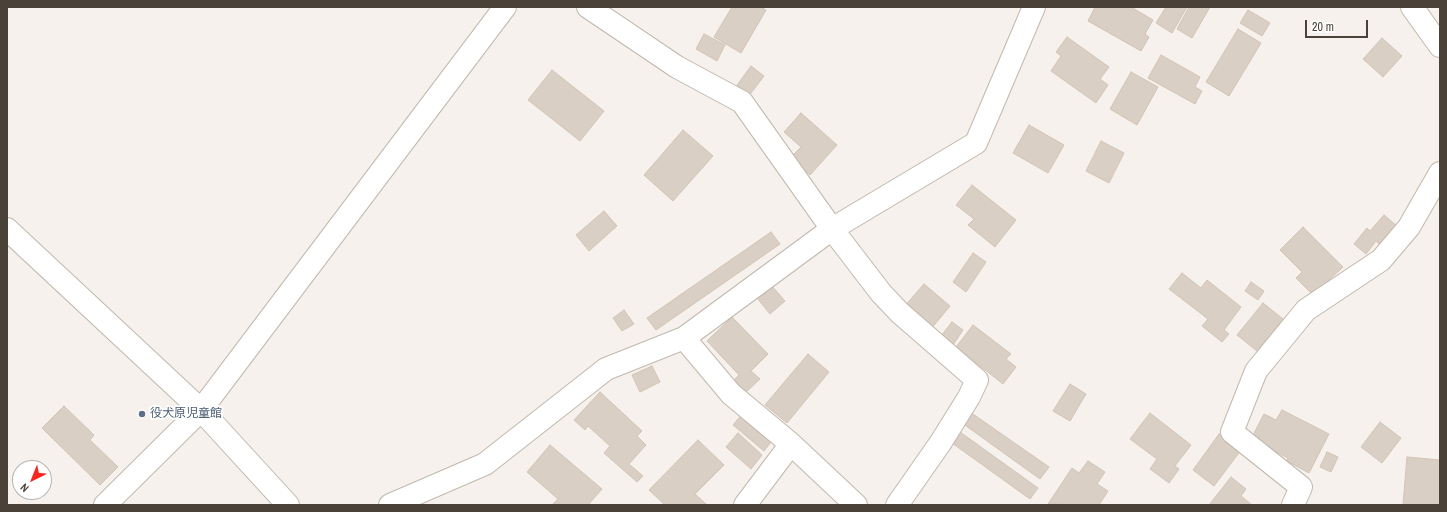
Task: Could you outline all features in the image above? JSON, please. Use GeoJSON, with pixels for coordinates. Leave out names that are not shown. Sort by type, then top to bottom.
{"type":"FeatureCollection","features":[{"type":"Feature","properties":{"kind":"street"},"geometry":{"type":"LineString","coordinates":[[105,505],[201,410],[505,7]]}},
{"type":"Feature","properties":{"kind":"street"},"geometry":{"type":"LineString","coordinates":[[588,7],[677,67],[742,102],[832,230],[881,293],[900,314],[977,380],[969,397],[941,442],[897,505]]}},
{"type":"Feature","properties":{"kind":"street"},"geometry":{"type":"LineString","coordinates":[[390,505],[485,464],[606,369],[684,338],[832,230],[976,143],[1034,7]]}},
{"type":"Feature","properties":{"kind":"street"},"geometry":{"type":"LineString","coordinates":[[1412,7],[1440,46]]}},
{"type":"Feature","properties":{"kind":"street"},"geometry":{"type":"LineString","coordinates":[[1293,505],[1301,487],[1232,432],[1256,371],[1306,310],[1381,260],[1409,227],[1440,173]]}},
{"type":"Feature","properties":{"kind":"street"},"geometry":{"type":"LineString","coordinates":[[7,229],[201,410],[288,505]]}},
{"type":"Feature","properties":{"kind":"street"},"geometry":{"type":"LineString","coordinates":[[684,338],[731,394],[792,444],[856,505]]}},
{"type":"Feature","properties":{"kind":"street"},"geometry":{"type":"LineString","coordinates":[[745,505],[792,444]]}},
{"type":"Feature","properties":{"kind":"building"},"geometry":{"type":"Polygon","coordinates":[[[732,7],[761,7],[766,10],[741,53],[714,37],[732,7]]]}},
{"type":"Feature","properties":{"kind":"building"},"geometry":{"type":"Polygon","coordinates":[[[1095,7],[1131,7],[1153,20],[1145,34],[1149,37],[1141,51],[1088,21],[1095,7]]]}},
{"type":"Feature","properties":{"kind":"building"},"geometry":{"type":"Polygon","coordinates":[[[1166,7],[1187,7],[1172,33],[1156,23],[1166,7]]]}},
{"type":"Feature","properties":{"kind":"building"},"geometry":{"type":"Polygon","coordinates":[[[1189,7],[1210,7],[1192,38],[1177,29],[1189,7]]]}},
{"type":"Feature","properties":{"kind":"building"},"geometry":{"type":"Polygon","coordinates":[[[1248,10],[1270,23],[1262,36],[1240,23],[1248,10]]]}},
{"type":"Feature","properties":{"kind":"building"},"geometry":{"type":"Polygon","coordinates":[[[1238,29],[1261,43],[1229,96],[1206,82],[1238,29]]]}},
{"type":"Feature","properties":{"kind":"building"},"geometry":{"type":"Polygon","coordinates":[[[704,34],[725,45],[717,61],[696,49],[704,34]]]}},
{"type":"Feature","properties":{"kind":"building"},"geometry":{"type":"Polygon","coordinates":[[[1067,37],[1109,67],[1100,79],[1108,85],[1096,103],[1051,71],[1061,56],[1056,52],[1067,37]]]}},
{"type":"Feature","properties":{"kind":"building"},"geometry":{"type":"Polygon","coordinates":[[[1382,38],[1402,56],[1383,77],[1363,59],[1382,38]]]}},
{"type":"Feature","properties":{"kind":"building"},"geometry":{"type":"Polygon","coordinates":[[[1161,55],[1200,77],[1195,87],[1202,91],[1195,104],[1148,78],[1161,55]]]}},
{"type":"Feature","properties":{"kind":"building"},"geometry":{"type":"Polygon","coordinates":[[[751,66],[764,76],[748,97],[735,88],[751,66]]]}},
{"type":"Feature","properties":{"kind":"building"},"geometry":{"type":"Polygon","coordinates":[[[552,70],[604,111],[580,141],[528,100],[552,70]]]}},
{"type":"Feature","properties":{"kind":"building"},"geometry":{"type":"Polygon","coordinates":[[[1131,72],[1158,87],[1137,125],[1110,109],[1131,72]]]}},
{"type":"Feature","properties":{"kind":"building"},"geometry":{"type":"Polygon","coordinates":[[[801,113],[837,145],[810,175],[791,157],[801,147],[784,132],[801,113]]]}},
{"type":"Feature","properties":{"kind":"building"},"geometry":{"type":"Polygon","coordinates":[[[1029,125],[1064,145],[1048,173],[1013,153],[1029,125]]]}},
{"type":"Feature","properties":{"kind":"building"},"geometry":{"type":"Polygon","coordinates":[[[683,130],[713,156],[673,201],[644,175],[683,130]]]}},
{"type":"Feature","properties":{"kind":"building"},"geometry":{"type":"Polygon","coordinates":[[[1101,141],[1124,153],[1109,183],[1086,171],[1101,141]]]}},
{"type":"Feature","properties":{"kind":"building"},"geometry":{"type":"Polygon","coordinates":[[[972,185],[1016,220],[995,247],[968,225],[974,219],[956,205],[972,185]]]}},
{"type":"Feature","properties":{"kind":"building"},"geometry":{"type":"Polygon","coordinates":[[[604,211],[617,226],[589,251],[576,235],[604,211]]]}},
{"type":"Feature","properties":{"kind":"building"},"geometry":{"type":"Polygon","coordinates":[[[1384,215],[1397,226],[1381,246],[1376,241],[1366,254],[1354,244],[1367,228],[1370,231],[1384,215]]]}},
{"type":"Feature","properties":{"kind":"building"},"geometry":{"type":"Polygon","coordinates":[[[1303,227],[1343,267],[1313,295],[1296,278],[1302,272],[1280,250],[1303,227]]]}},
{"type":"Feature","properties":{"kind":"building"},"geometry":{"type":"Polygon","coordinates":[[[771,232],[780,244],[656,330],[647,318],[771,232]]]}},
{"type":"Feature","properties":{"kind":"building"},"geometry":{"type":"Polygon","coordinates":[[[973,253],[986,262],[966,292],[953,282],[973,253]]]}},
{"type":"Feature","properties":{"kind":"building"},"geometry":{"type":"Polygon","coordinates":[[[1182,273],[1201,288],[1207,280],[1241,307],[1224,330],[1229,334],[1222,342],[1202,326],[1208,319],[1169,289],[1182,273]]]}},
{"type":"Feature","properties":{"kind":"building"},"geometry":{"type":"Polygon","coordinates":[[[1251,282],[1264,291],[1258,300],[1245,291],[1251,282]]]}},
{"type":"Feature","properties":{"kind":"building"},"geometry":{"type":"Polygon","coordinates":[[[924,284],[950,306],[931,329],[904,307],[924,284]]]}},
{"type":"Feature","properties":{"kind":"building"},"geometry":{"type":"Polygon","coordinates":[[[771,285],[785,301],[770,314],[757,298],[771,285]]]}},
{"type":"Feature","properties":{"kind":"building"},"geometry":{"type":"Polygon","coordinates":[[[1263,303],[1283,319],[1257,351],[1237,335],[1263,303]]]}},
{"type":"Feature","properties":{"kind":"building"},"geometry":{"type":"Polygon","coordinates":[[[624,310],[634,324],[622,331],[613,318],[624,310]]]}},
{"type":"Feature","properties":{"kind":"building"},"geometry":{"type":"Polygon","coordinates":[[[732,317],[768,354],[751,371],[760,379],[744,394],[733,381],[739,375],[707,341],[732,317]]]}},
{"type":"Feature","properties":{"kind":"building"},"geometry":{"type":"Polygon","coordinates":[[[952,322],[963,330],[953,345],[941,336],[952,322]]]}},
{"type":"Feature","properties":{"kind":"building"},"geometry":{"type":"Polygon","coordinates":[[[973,325],[1011,354],[1006,359],[1016,367],[1003,384],[956,347],[973,325]]]}},
{"type":"Feature","properties":{"kind":"building"},"geometry":{"type":"Polygon","coordinates":[[[808,354],[829,372],[787,423],[765,405],[808,354]]]}},
{"type":"Feature","properties":{"kind":"building"},"geometry":{"type":"Polygon","coordinates":[[[652,366],[660,382],[640,392],[632,375],[652,366]]]}},
{"type":"Feature","properties":{"kind":"building"},"geometry":{"type":"Polygon","coordinates":[[[1070,384],[1086,394],[1070,421],[1053,411],[1070,384]]]}},
{"type":"Feature","properties":{"kind":"building"},"geometry":{"type":"Polygon","coordinates":[[[600,392],[642,431],[637,436],[646,445],[629,464],[643,476],[637,482],[604,453],[610,446],[588,426],[585,430],[574,420],[600,392]]]}},
{"type":"Feature","properties":{"kind":"building"},"geometry":{"type":"Polygon","coordinates":[[[64,406],[94,435],[90,440],[118,467],[100,485],[42,428],[64,406]]]}},
{"type":"Feature","properties":{"kind":"building"},"geometry":{"type":"Polygon","coordinates":[[[1282,410],[1329,434],[1309,473],[1287,461],[1288,458],[1251,439],[1264,414],[1276,420],[1282,410]]]}},
{"type":"Feature","properties":{"kind":"building"},"geometry":{"type":"Polygon","coordinates":[[[970,412],[1049,467],[1040,479],[962,423],[970,412]]]}},
{"type":"Feature","properties":{"kind":"building"},"geometry":{"type":"Polygon","coordinates":[[[743,413],[774,438],[764,451],[733,425],[743,413]]]}},
{"type":"Feature","properties":{"kind":"building"},"geometry":{"type":"Polygon","coordinates":[[[1150,413],[1191,445],[1175,466],[1179,469],[1169,483],[1150,469],[1157,459],[1130,439],[1150,413]]]}},
{"type":"Feature","properties":{"kind":"building"},"geometry":{"type":"Polygon","coordinates":[[[1380,422],[1401,438],[1382,463],[1361,447],[1380,422]]]}},
{"type":"Feature","properties":{"kind":"building"},"geometry":{"type":"Polygon","coordinates":[[[960,432],[1038,488],[1030,499],[952,443],[960,432]]]}},
{"type":"Feature","properties":{"kind":"building"},"geometry":{"type":"Polygon","coordinates":[[[738,433],[762,455],[751,469],[726,447],[738,433]]]}},
{"type":"Feature","properties":{"kind":"building"},"geometry":{"type":"Polygon","coordinates":[[[1219,434],[1241,450],[1214,486],[1193,470],[1219,434]]]}},
{"type":"Feature","properties":{"kind":"building"},"geometry":{"type":"Polygon","coordinates":[[[698,440],[724,465],[695,494],[707,505],[665,505],[649,490],[698,440]]]}},
{"type":"Feature","properties":{"kind":"building"},"geometry":{"type":"Polygon","coordinates":[[[550,445],[602,489],[588,505],[552,505],[558,499],[527,472],[550,445]]]}},
{"type":"Feature","properties":{"kind":"building"},"geometry":{"type":"Polygon","coordinates":[[[1327,452],[1338,457],[1331,472],[1320,467],[1327,452]]]}},
{"type":"Feature","properties":{"kind":"building"},"geometry":{"type":"Polygon","coordinates":[[[1407,457],[1440,460],[1440,505],[1403,505],[1407,457]]]}},
{"type":"Feature","properties":{"kind":"building"},"geometry":{"type":"Polygon","coordinates":[[[1088,461],[1105,472],[1097,484],[1108,491],[1099,505],[1048,504],[1072,468],[1079,473],[1088,461]]]}},
{"type":"Feature","properties":{"kind":"building"},"geometry":{"type":"Polygon","coordinates":[[[1231,477],[1246,489],[1241,496],[1252,505],[1209,505],[1231,477]]]}},
{"type":"Feature","properties":{"kind":"place","name":"役犬原児童館"},"geometry":{"type":"Point","coordinates":[142,414]}}]}
